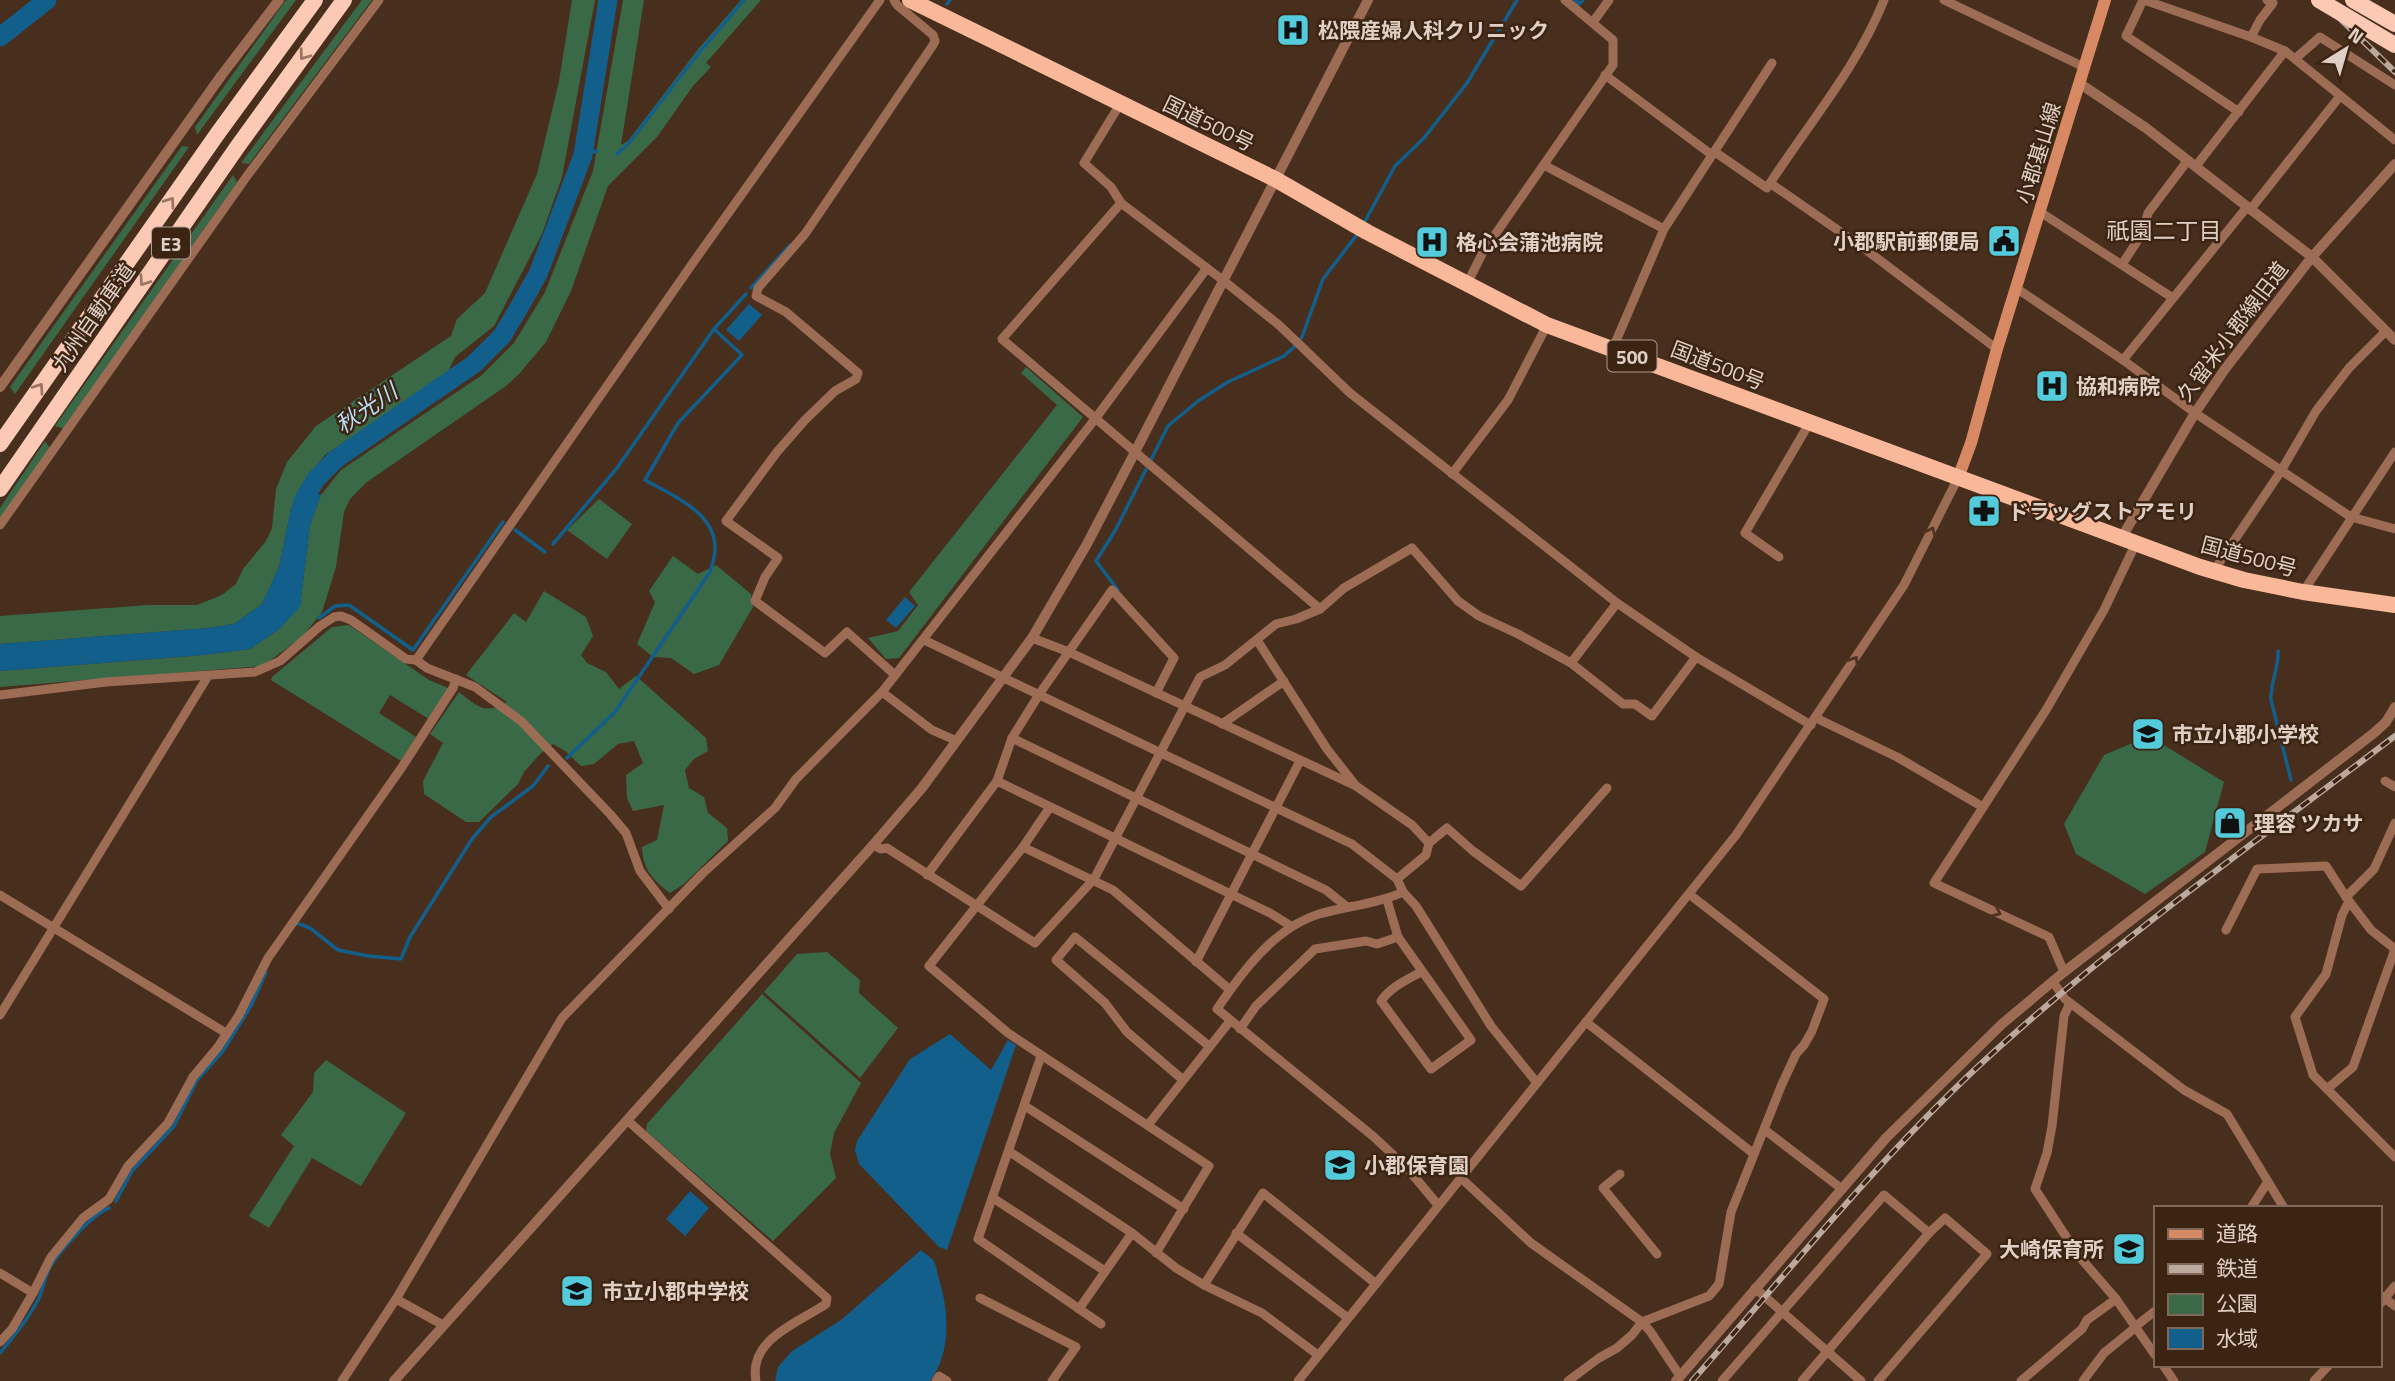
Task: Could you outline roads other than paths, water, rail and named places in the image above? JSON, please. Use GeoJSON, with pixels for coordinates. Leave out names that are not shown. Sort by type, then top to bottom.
{"type":"FeatureCollection","features":[{"type":"Feature","properties":{"kind":"highway","name":"九州自動車道"},"geometry":{"type":"LineString","coordinates":[[0,444],[218,133],[316,0]]}},
{"type":"Feature","properties":{"kind":"highway","name":"九州自動車道"},"geometry":{"type":"LineString","coordinates":[[0,489],[238,146],[344,0]]}},
{"type":"Feature","properties":{"kind":"highway","name":"国道500号"},"geometry":{"type":"LineString","coordinates":[[910,0],[1275,179],[1367,232],[1547,325],[2200,567],[2244,580],[2302,592],[2395,605]]}},
{"type":"Feature","properties":{"kind":"highway"},"geometry":{"type":"LineString","coordinates":[[2319,0],[2395,45]]}},
{"type":"Feature","properties":{"kind":"highway"},"geometry":{"type":"LineString","coordinates":[[2353,0],[2395,24]]}},
{"type":"Feature","properties":{"kind":"main road","name":"小郡基山線"},"geometry":{"type":"LineString","coordinates":[[1958,478],[1971,443],[1997,349],[2105,0]]}},
{"type":"Feature","properties":{"kind":"street"},"geometry":{"type":"LineString","coordinates":[[0,524],[247,176],[379,0]]}},
{"type":"Feature","properties":{"kind":"street"},"geometry":{"type":"LineString","coordinates":[[416,660],[880,0]]}},
{"type":"Feature","properties":{"kind":"street"},"geometry":{"type":"LineString","coordinates":[[894,0],[933,35],[933,46],[805,234],[758,288],[756,296],[786,312],[858,373],[856,379],[835,391],[805,420],[777,452],[726,521],[778,558],[765,577],[755,601],[825,653],[847,632],[895,675]]}},
{"type":"Feature","properties":{"kind":"street"},"geometry":{"type":"LineString","coordinates":[[394,1381],[922,788],[1032,638],[1087,544],[1368,0]]}},
{"type":"Feature","properties":{"kind":"street"},"geometry":{"type":"LineString","coordinates":[[1467,284],[1483,252],[1612,65],[1613,40],[1564,0]]}},
{"type":"Feature","properties":{"kind":"street"},"geometry":{"type":"LineString","coordinates":[[1593,22],[1609,0]]}},
{"type":"Feature","properties":{"kind":"street"},"geometry":{"type":"LineString","coordinates":[[1605,75],[1767,188],[1861,51],[1884,0]]}},
{"type":"Feature","properties":{"kind":"street"},"geometry":{"type":"LineString","coordinates":[[1944,0],[2084,67]]}},
{"type":"Feature","properties":{"kind":"street"},"geometry":{"type":"LineString","coordinates":[[2239,112],[2126,36],[2144,0],[2285,51],[2395,140]]}},
{"type":"Feature","properties":{"kind":"street"},"geometry":{"type":"LineString","coordinates":[[2251,37],[2273,3],[2267,0]]}},
{"type":"Feature","properties":{"kind":"street"},"geometry":{"type":"LineString","coordinates":[[0,387],[274,2]]}},
{"type":"Feature","properties":{"kind":"street"},"geometry":{"type":"LineString","coordinates":[[2296,58],[2320,37],[2395,85]]}},
{"type":"Feature","properties":{"kind":"street"},"geometry":{"type":"LineString","coordinates":[[2123,263],[2143,232],[2148,213],[2239,112],[2285,51]]}},
{"type":"Feature","properties":{"kind":"street"},"geometry":{"type":"LineString","coordinates":[[1612,348],[1664,229],[1772,63]]}},
{"type":"Feature","properties":{"kind":"street"},"geometry":{"type":"LineString","coordinates":[[2080,83],[2192,163],[2312,257],[2395,340]]}},
{"type":"Feature","properties":{"kind":"street"},"geometry":{"type":"LineString","coordinates":[[2123,360],[2340,96]]}},
{"type":"Feature","properties":{"kind":"street"},"geometry":{"type":"LineString","coordinates":[[1120,104],[1084,163],[1111,187],[1121,203],[1279,325],[1350,393],[1617,603],[1696,657],[1814,722],[1897,757],[1983,807]]}},
{"type":"Feature","properties":{"kind":"street","name":"久留米小郡線旧道"},"geometry":{"type":"LineString","coordinates":[[2129,540],[2194,413],[2225,369],[2312,257],[2395,164]]}},
{"type":"Feature","properties":{"kind":"street"},"geometry":{"type":"LineString","coordinates":[[1544,165],[1664,229]]}},
{"type":"Feature","properties":{"kind":"street"},"geometry":{"type":"LineString","coordinates":[[1770,183],[1865,249],[1997,349]]}},
{"type":"Feature","properties":{"kind":"street"},"geometry":{"type":"LineString","coordinates":[[1121,203],[1002,339],[1320,609]]}},
{"type":"Feature","properties":{"kind":"street"},"geometry":{"type":"LineString","coordinates":[[2040,212],[2123,263],[2173,298]]}},
{"type":"Feature","properties":{"kind":"street"},"geometry":{"type":"LineString","coordinates":[[342,1381],[396,1299],[562,1018],[703,873],[775,807],[796,779],[882,692],[1095,419],[1207,268]]}},
{"type":"Feature","properties":{"kind":"street"},"geometry":{"type":"LineString","coordinates":[[2017,289],[2123,360],[2194,413],[2351,517],[2395,529]]}},
{"type":"Feature","properties":{"kind":"street"},"geometry":{"type":"LineString","coordinates":[[1452,474],[1508,400],[1547,325]]}},
{"type":"Feature","properties":{"kind":"street"},"geometry":{"type":"LineString","coordinates":[[2214,569],[2325,401],[2349,368],[2386,331]]}},
{"type":"Feature","properties":{"kind":"street"},"geometry":{"type":"LineString","coordinates":[[1779,557],[1745,533],[1810,422]]}},
{"type":"Feature","properties":{"kind":"street"},"geometry":{"type":"LineString","coordinates":[[2302,592],[2395,452]]}},
{"type":"Feature","properties":{"kind":"street"},"geometry":{"type":"LineString","coordinates":[[1298,1381],[1736,835],[1905,586],[1958,478]]}},
{"type":"Feature","properties":{"kind":"street"},"geometry":{"type":"LineString","coordinates":[[2064,972],[2049,937],[1934,883],[2046,710],[2104,610],[2129,540]]}},
{"type":"Feature","properties":{"kind":"street"},"geometry":{"type":"LineString","coordinates":[[873,845],[881,849],[887,848],[1035,943],[1094,879],[1200,677],[1225,664],[1276,624],[1320,609],[1345,588],[1412,548],[1458,601],[1479,616],[1571,663],[1623,704],[1635,704],[1653,716],[1696,657]]}},
{"type":"Feature","properties":{"kind":"street"},"geometry":{"type":"LineString","coordinates":[[927,875],[997,781],[1012,738],[1112,590],[1174,658],[1156,693]]}},
{"type":"Feature","properties":{"kind":"street"},"geometry":{"type":"LineString","coordinates":[[1571,663],[1617,603]]}},
{"type":"Feature","properties":{"kind":"street"},"geometry":{"type":"LineString","coordinates":[[0,695],[106,682],[263,670],[280,661],[320,626],[334,617],[341,616],[351,620],[407,659],[416,660],[426,668],[475,687],[521,721],[626,833],[640,871],[669,909]]}},
{"type":"Feature","properties":{"kind":"street"},"geometry":{"type":"LineString","coordinates":[[1032,638],[1069,652],[1356,786],[1412,825],[1429,843]]}},
{"type":"Feature","properties":{"kind":"street"},"geometry":{"type":"LineString","coordinates":[[925,640],[1352,844],[1397,879],[1491,1026],[1537,1083]]}},
{"type":"Feature","properties":{"kind":"street"},"geometry":{"type":"LineString","coordinates":[[1257,640],[1327,749],[1356,786]]}},
{"type":"Feature","properties":{"kind":"street"},"geometry":{"type":"LineString","coordinates":[[0,1015],[208,676]]}},
{"type":"Feature","properties":{"kind":"street"},"geometry":{"type":"LineString","coordinates":[[0,1342],[12,1329],[51,1257],[83,1218],[109,1199],[128,1166],[168,1123],[193,1077],[239,1015],[268,957],[402,767],[453,688],[456,679]]}},
{"type":"Feature","properties":{"kind":"street"},"geometry":{"type":"LineString","coordinates":[[1222,724],[1284,681]]}},
{"type":"Feature","properties":{"kind":"street"},"geometry":{"type":"LineString","coordinates":[[882,692],[932,730],[957,741]]}},
{"type":"Feature","properties":{"kind":"street"},"geometry":{"type":"LineString","coordinates":[[1461,1178],[1531,1243],[1642,1322],[1678,1378],[1886,1138],[1957,1067],[2064,972],[2355,749],[2386,722],[2395,707]]}},
{"type":"Feature","properties":{"kind":"street"},"geometry":{"type":"LineString","coordinates":[[1012,738],[1326,890],[1347,907]]}},
{"type":"Feature","properties":{"kind":"street"},"geometry":{"type":"LineString","coordinates":[[1196,962],[1300,761]]}},
{"type":"Feature","properties":{"kind":"street"},"geometry":{"type":"LineString","coordinates":[[997,781],[1284,920],[1291,926]]}},
{"type":"Feature","properties":{"kind":"street"},"geometry":{"type":"LineString","coordinates":[[2385,781],[2395,787]]}},
{"type":"Feature","properties":{"kind":"street"},"geometry":{"type":"LineString","coordinates":[[1397,879],[1426,855],[1429,843],[1447,828],[1521,886],[1607,788]]}},
{"type":"Feature","properties":{"kind":"street"},"geometry":{"type":"LineString","coordinates":[[1050,807],[978,908],[929,966],[1008,1034],[1210,1167],[1156,1253]]}},
{"type":"Feature","properties":{"kind":"street"},"geometry":{"type":"LineString","coordinates":[[2395,822],[2374,869],[2347,899],[2326,974],[2295,1017],[2313,1075],[2395,1157]]}},
{"type":"Feature","properties":{"kind":"street"},"geometry":{"type":"LineString","coordinates":[[1023,847],[1114,890],[1230,990]]}},
{"type":"Feature","properties":{"kind":"street"},"geometry":{"type":"LineString","coordinates":[[2226,930],[2257,869],[2326,866],[2371,930],[2395,949],[2353,1067],[2327,1089]]}},
{"type":"Feature","properties":{"kind":"street"},"geometry":{"type":"LineString","coordinates":[[1403,892],[1387,900],[1315,915],[1291,926],[1264,949],[1217,1009],[1374,1137],[1438,1205]]}},
{"type":"Feature","properties":{"kind":"street"},"geometry":{"type":"LineString","coordinates":[[1568,1381],[1617,1348],[1642,1322],[1709,1296],[1719,1284],[1731,1212],[1782,1084],[1796,1054],[1812,1031],[1824,999],[1689,894]]}},
{"type":"Feature","properties":{"kind":"street"},"geometry":{"type":"LineString","coordinates":[[0,895],[226,1033]]}},
{"type":"Feature","properties":{"kind":"street"},"geometry":{"type":"LineString","coordinates":[[1387,900],[1398,937],[1471,1040],[1431,1069],[1381,1001],[1386,993],[1421,972]]}},
{"type":"Feature","properties":{"kind":"street"},"geometry":{"type":"LineString","coordinates":[[1182,1079],[1127,1032],[1105,1003],[1056,960],[1075,937],[1209,1046]]}},
{"type":"Feature","properties":{"kind":"street"},"geometry":{"type":"LineString","coordinates":[[1240,1029],[1256,1006],[1315,949],[1366,941],[1377,944],[1398,937]]}},
{"type":"Feature","properties":{"kind":"street"},"geometry":{"type":"LineString","coordinates":[[2053,982],[2070,1003],[2184,1090],[2227,1114],[2283,1206]]}},
{"type":"Feature","properties":{"kind":"street"},"geometry":{"type":"LineString","coordinates":[[2070,1003],[2064,1016],[2048,1153],[2035,1189],[2078,1255],[2116,1299],[2154,1353]]}},
{"type":"Feature","properties":{"kind":"street"},"geometry":{"type":"LineString","coordinates":[[1148,1125],[1230,1021]]}},
{"type":"Feature","properties":{"kind":"street"},"geometry":{"type":"LineString","coordinates":[[1586,1022],[1754,1154]]}},
{"type":"Feature","properties":{"kind":"street"},"geometry":{"type":"LineString","coordinates":[[1041,1056],[978,1239],[1101,1324]]}},
{"type":"Feature","properties":{"kind":"street"},"geometry":{"type":"LineString","coordinates":[[1025,1106],[1184,1209]]}},
{"type":"Feature","properties":{"kind":"street"},"geometry":{"type":"LineString","coordinates":[[627,1120],[827,1298],[826,1304],[782,1329],[758,1355],[754,1372],[756,1381]]}},
{"type":"Feature","properties":{"kind":"street"},"geometry":{"type":"LineString","coordinates":[[1765,1130],[1842,1189]]}},
{"type":"Feature","properties":{"kind":"street"},"geometry":{"type":"LineString","coordinates":[[1010,1152],[1132,1233],[1156,1253],[1204,1285],[1262,1313],[1318,1355]]}},
{"type":"Feature","properties":{"kind":"street"},"geometry":{"type":"LineString","coordinates":[[1620,1174],[1603,1188],[1657,1254]]}},
{"type":"Feature","properties":{"kind":"street"},"geometry":{"type":"LineString","coordinates":[[2252,1206],[2267,1183]]}},
{"type":"Feature","properties":{"kind":"street"},"geometry":{"type":"LineString","coordinates":[[1204,1285],[1263,1194],[1375,1283]]}},
{"type":"Feature","properties":{"kind":"street"},"geometry":{"type":"LineString","coordinates":[[1722,1381],[1884,1195],[1929,1233]]}},
{"type":"Feature","properties":{"kind":"street"},"geometry":{"type":"LineString","coordinates":[[993,1198],[1105,1271]]}},
{"type":"Feature","properties":{"kind":"street"},"geometry":{"type":"LineString","coordinates":[[1802,1381],[1929,1233],[1945,1218],[1987,1254],[1878,1381]]}},
{"type":"Feature","properties":{"kind":"street"},"geometry":{"type":"LineString","coordinates":[[1079,1309],[1132,1233]]}},
{"type":"Feature","properties":{"kind":"street"},"geometry":{"type":"LineString","coordinates":[[1236,1233],[1348,1318]]}},
{"type":"Feature","properties":{"kind":"street"},"geometry":{"type":"LineString","coordinates":[[0,1273],[33,1293]]}},
{"type":"Feature","properties":{"kind":"street"},"geometry":{"type":"LineString","coordinates":[[2395,1286],[2381,1300],[2395,1306]]}},
{"type":"Feature","properties":{"kind":"street"},"geometry":{"type":"LineString","coordinates":[[1755,1288],[1861,1381]]}},
{"type":"Feature","properties":{"kind":"street"},"geometry":{"type":"LineString","coordinates":[[980,1298],[1076,1347],[1052,1381]]}},
{"type":"Feature","properties":{"kind":"street"},"geometry":{"type":"LineString","coordinates":[[396,1299],[443,1325]]}},
{"type":"Feature","properties":{"kind":"street"},"geometry":{"type":"LineString","coordinates":[[2021,1381],[2081,1329],[2087,1320],[2116,1299]]}},
{"type":"Feature","properties":{"kind":"street"},"geometry":{"type":"LineString","coordinates":[[2083,1381],[2104,1353],[2154,1312]]}},
{"type":"Feature","properties":{"kind":"street"},"geometry":{"type":"LineString","coordinates":[[2314,1381],[2327,1367]]}},
{"type":"Feature","properties":{"kind":"street"},"geometry":{"type":"LineString","coordinates":[[936,1381],[939,1376],[947,1381]]}},
{"type":"Feature","properties":{"kind":"water"},"geometry":{"type":"Polygon","coordinates":[[[749,304],[762,315],[739,341],[726,330],[749,304]]]}},
{"type":"Feature","properties":{"kind":"water"},"geometry":{"type":"Polygon","coordinates":[[[301,486],[321,495],[310,525],[300,607],[278,630],[250,649],[0,671],[0,644],[234,624],[262,604],[279,567],[291,509],[301,486]]]}},
{"type":"Feature","properties":{"kind":"water"},"geometry":{"type":"Polygon","coordinates":[[[905,597],[915,606],[896,628],[886,620],[905,597]]]}},
{"type":"Feature","properties":{"kind":"water"},"geometry":{"type":"Polygon","coordinates":[[[950,1034],[991,1070],[1008,1040],[1016,1045],[947,1250],[939,1247],[859,1164],[855,1150],[857,1141],[910,1059],[950,1034]]]}},
{"type":"Feature","properties":{"kind":"water"},"geometry":{"type":"Polygon","coordinates":[[[690,1191],[709,1208],[685,1236],[666,1219],[690,1191]]]}},
{"type":"Feature","properties":{"kind":"water"},"geometry":{"type":"Polygon","coordinates":[[[921,1250],[935,1263],[946,1316],[942,1357],[930,1381],[775,1381],[778,1367],[792,1351],[841,1320],[921,1250]]]}},
{"type":"Feature","properties":{"kind":"waterway"},"geometry":{"type":"LineString","coordinates":[[0,37],[47,0]]}},
{"type":"Feature","properties":{"kind":"waterway","name":"秋光川"},"geometry":{"type":"LineString","coordinates":[[301,513],[303,501],[316,479],[336,459],[474,364],[502,336],[520,306],[538,274],[583,155],[608,0]]}},
{"type":"Feature","properties":{"kind":"waterway"},"geometry":{"type":"LineString","coordinates":[[617,154],[629,143],[697,55],[744,0]]}},
{"type":"Feature","properties":{"kind":"waterway"},"geometry":{"type":"LineString","coordinates":[[947,4],[950,0]]}},
{"type":"Feature","properties":{"kind":"waterway"},"geometry":{"type":"LineString","coordinates":[[1363,225],[1395,166],[1424,138],[1467,83],[1517,0]]}},
{"type":"Feature","properties":{"kind":"waterway"},"geometry":{"type":"LineString","coordinates":[[1575,0],[1579,4],[1583,0]]}},
{"type":"Feature","properties":{"kind":"waterway"},"geometry":{"type":"LineString","coordinates":[[583,155],[597,151]]}},
{"type":"Feature","properties":{"kind":"waterway"},"geometry":{"type":"LineString","coordinates":[[1118,590],[1096,561],[1116,529],[1168,426],[1198,401],[1228,382],[1284,356],[1294,347],[1302,337],[1323,279],[1359,232]]}},
{"type":"Feature","properties":{"kind":"waterway"},"geometry":{"type":"LineString","coordinates":[[751,288],[790,245]]}},
{"type":"Feature","properties":{"kind":"waterway"},"geometry":{"type":"LineString","coordinates":[[553,544],[617,468],[714,329],[746,294]]}},
{"type":"Feature","properties":{"kind":"waterway"},"geometry":{"type":"LineString","coordinates":[[567,758],[615,712],[710,572],[715,550],[714,537],[709,526],[680,499],[645,480],[678,423],[742,355],[714,329]]}},
{"type":"Feature","properties":{"kind":"waterway"},"geometry":{"type":"LineString","coordinates":[[319,618],[335,606],[349,605],[413,650],[503,522]]}},
{"type":"Feature","properties":{"kind":"waterway"},"geometry":{"type":"LineString","coordinates":[[515,530],[545,552]]}},
{"type":"Feature","properties":{"kind":"waterway"},"geometry":{"type":"LineString","coordinates":[[2278,651],[2271,700],[2291,780]]}},
{"type":"Feature","properties":{"kind":"waterway"},"geometry":{"type":"LineString","coordinates":[[296,924],[310,928],[338,950],[401,959],[410,937],[472,839],[491,817],[533,786],[548,766]]}},
{"type":"Feature","properties":{"kind":"waterway"},"geometry":{"type":"LineString","coordinates":[[116,1201],[132,1171],[174,1126],[197,1080],[223,1051],[252,1004],[266,972]]}},
{"type":"Feature","properties":{"kind":"waterway"},"geometry":{"type":"LineString","coordinates":[[0,1353],[34,1307],[49,1269],[60,1254],[85,1226],[109,1208]]}},
{"type":"Feature","properties":{"kind":"railway"},"geometry":{"type":"LineString","coordinates":[[2321,0],[2395,72]]}},
{"type":"Feature","properties":{"kind":"railway"},"geometry":{"type":"LineString","coordinates":[[1692,1381],[1877,1169],[1955,1088],[1996,1050],[2142,928],[2395,736]]}},
{"type":"Feature","properties":{"kind":"place","name":"松隈産婦人科クリニック"},"geometry":{"type":"Point","coordinates":[1293,30]}},
{"type":"Feature","properties":{"kind":"place","name":"小郡駅前郵便局"},"geometry":{"type":"Point","coordinates":[2004,241]}},
{"type":"Feature","properties":{"kind":"place","name":"格心会蒲池病院"},"geometry":{"type":"Point","coordinates":[1432,242]}},
{"type":"Feature","properties":{"kind":"place","name":"協和病院"},"geometry":{"type":"Point","coordinates":[2052,386]}},
{"type":"Feature","properties":{"kind":"place","name":"ドラッグストアモリ"},"geometry":{"type":"Point","coordinates":[1984,511]}},
{"type":"Feature","properties":{"kind":"place","name":"市立小郡小学校"},"geometry":{"type":"Point","coordinates":[2148,734]}},
{"type":"Feature","properties":{"kind":"place","name":"理容 ツカサ"},"geometry":{"type":"Point","coordinates":[2230,823]}},
{"type":"Feature","properties":{"kind":"place","name":"小郡保育園"},"geometry":{"type":"Point","coordinates":[1340,1165]}},
{"type":"Feature","properties":{"kind":"place","name":"大崎保育所"},"geometry":{"type":"Point","coordinates":[2129,1249]}},
{"type":"Feature","properties":{"kind":"place","name":"市立小郡中学校"},"geometry":{"type":"Point","coordinates":[577,1291]}},
{"type":"Feature","properties":{"kind":"district","name":"祇園二丁目"},"geometry":{"type":"Point","coordinates":[2164,230]}}]}
